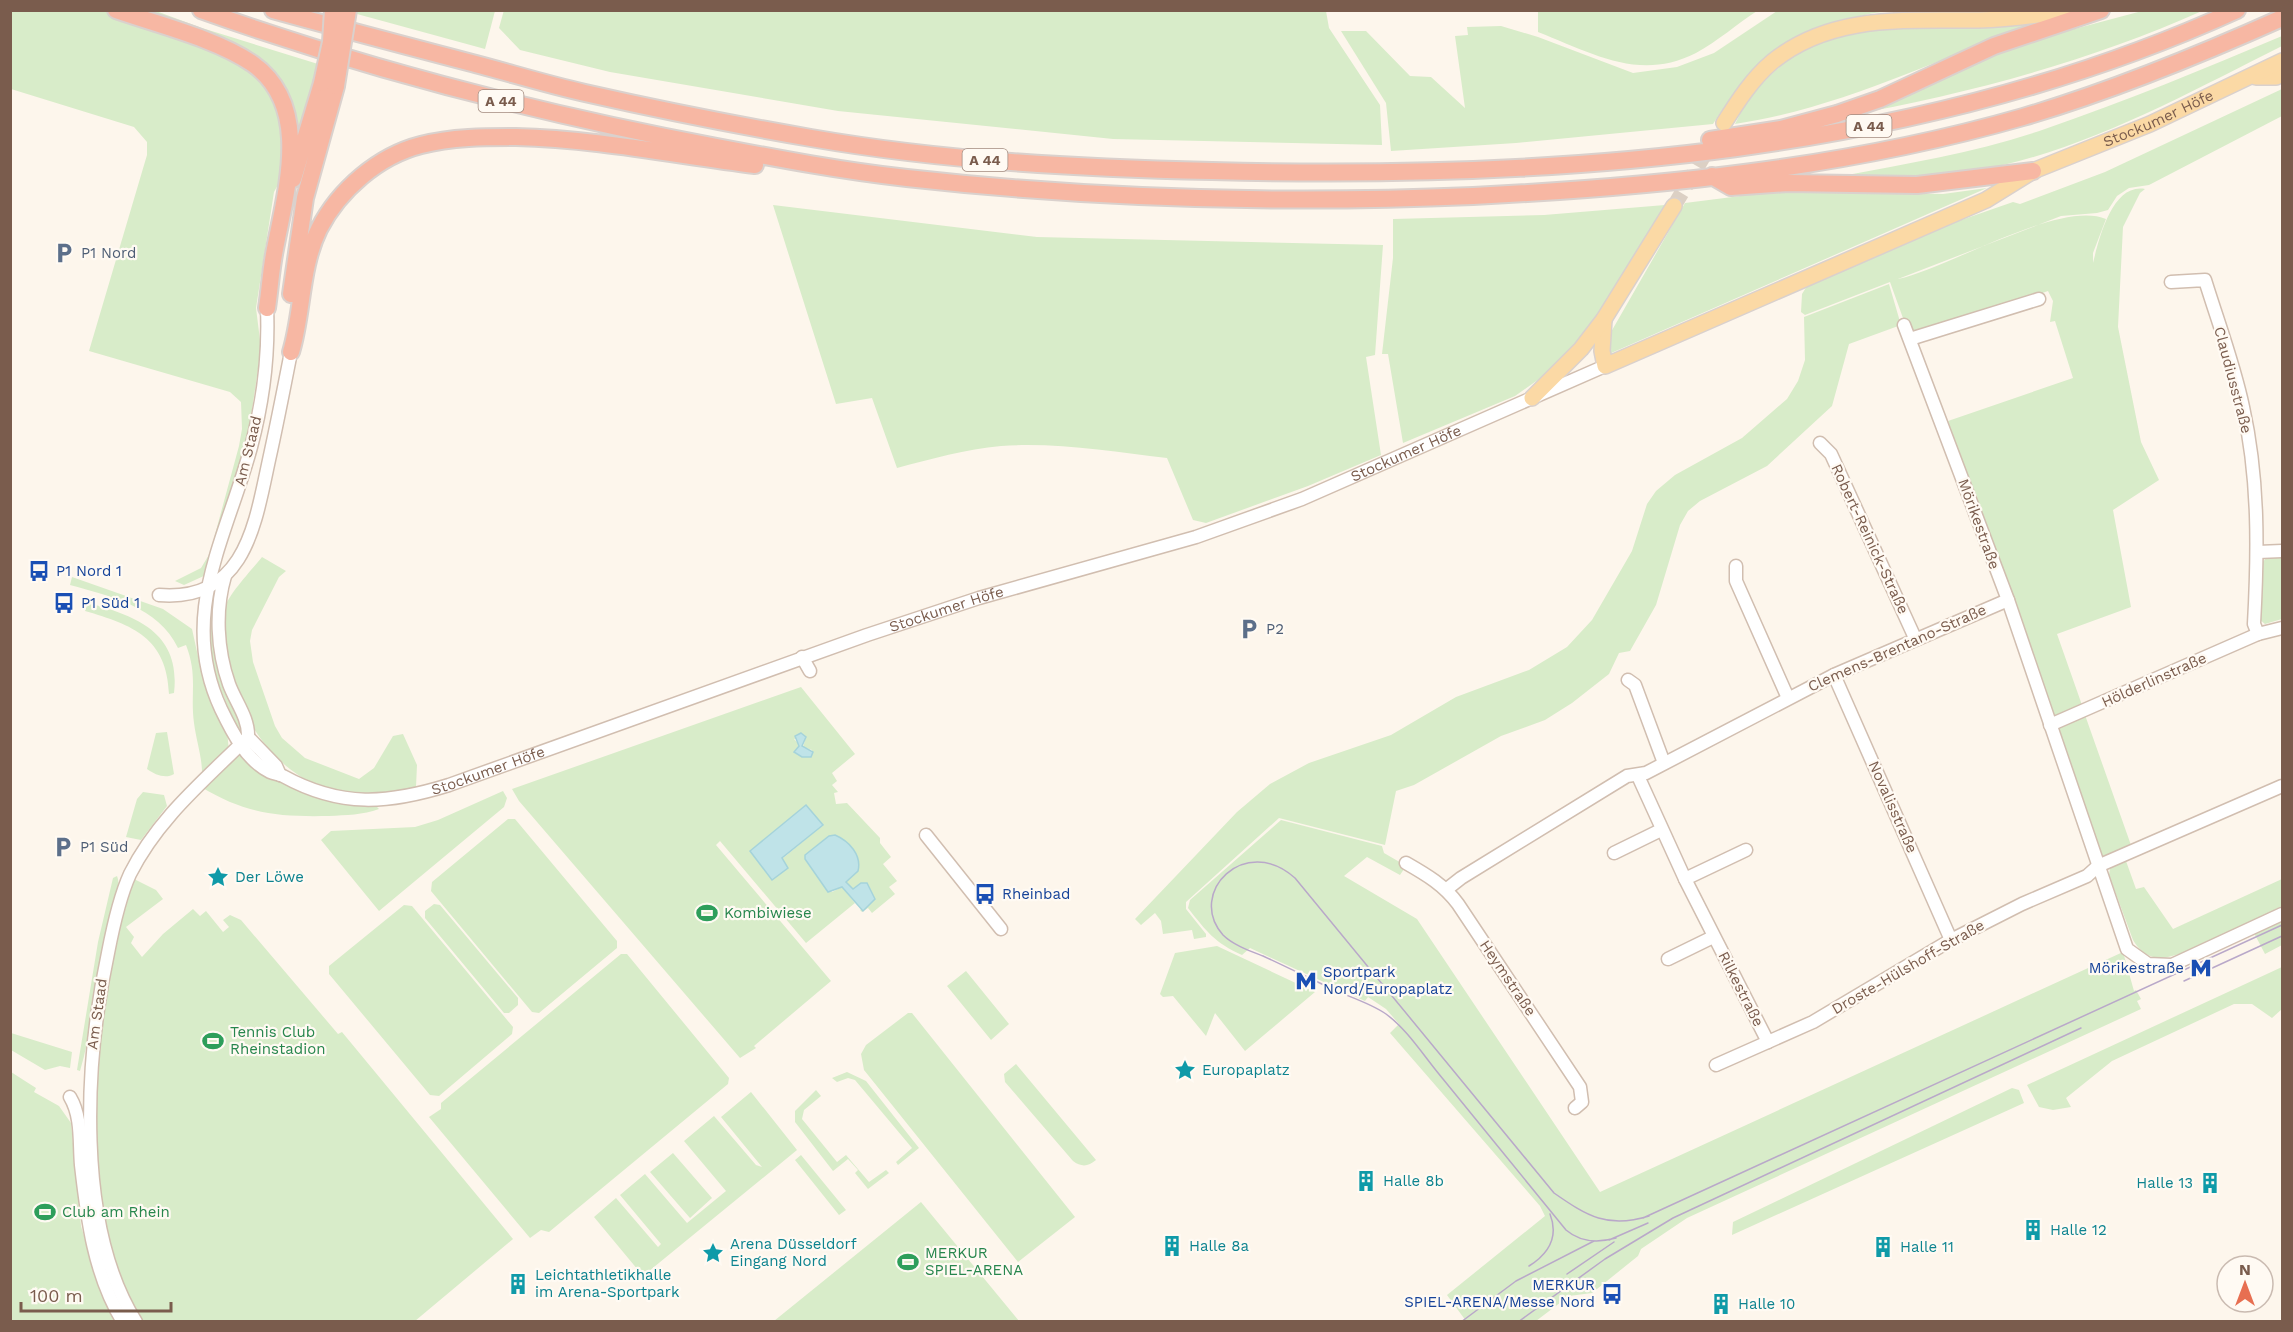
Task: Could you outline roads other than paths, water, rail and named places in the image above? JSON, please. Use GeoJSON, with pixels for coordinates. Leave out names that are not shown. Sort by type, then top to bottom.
{"type":"FeatureCollection","features":[{"type":"Feature","properties":{"kind":"highway"},"geometry":{"type":"LineString","coordinates":[[117,10],[223,48],[253,64],[272,81],[284,102],[290,125],[284,202],[267,308]]}},
{"type":"Feature","properties":{"kind":"highway","name":"A 44"},"geometry":{"type":"LineString","coordinates":[[201,10],[269,34],[464,92],[601,126],[808,164],[903,178],[1003,187],[1110,195],[1249,200],[1397,199],[1619,188],[1873,152],[2017,119],[2148,76],[2283,18]]}},
{"type":"Feature","properties":{"kind":"highway","name":"A 44"},"geometry":{"type":"LineString","coordinates":[[273,10],[581,92],[814,139],[993,161],[1111,169],[1395,174],[1518,168],[1649,157],[1813,135],[1958,107],[2097,66],[2237,10]]}},
{"type":"Feature","properties":{"kind":"highway"},"geometry":{"type":"LineString","coordinates":[[284,202],[329,84],[333,10]]}},
{"type":"Feature","properties":{"kind":"highway"},"geometry":{"type":"LineString","coordinates":[[291,352],[289,324],[298,237],[329,84],[348,10]]}},
{"type":"Feature","properties":{"kind":"highway"},"geometry":{"type":"LineString","coordinates":[[1649,157],[1686,145],[1780,129],[1838,114],[1880,99],[1994,46],[2102,10]]}},
{"type":"Feature","properties":{"kind":"highway"},"geometry":{"type":"LineString","coordinates":[[291,352],[299,326],[302,287],[310,249],[333,205],[369,170],[393,156],[421,145],[491,137],[543,138],[604,142],[756,165],[808,164]]}},
{"type":"Feature","properties":{"kind":"highway"},"geometry":{"type":"LineString","coordinates":[[1712,176],[1731,187],[1788,183],[1917,185],[2033,171]]}},
{"type":"Feature","properties":{"kind":"main road"},"geometry":{"type":"LineString","coordinates":[[1724,123],[1742,96],[1773,62],[1813,37],[1837,29],[1885,21],[1981,20],[2071,10]]}},
{"type":"Feature","properties":{"kind":"main road","name":"Stockumer Höfe"},"geometry":{"type":"LineString","coordinates":[[1605,366],[1986,200],[2033,171],[2150,124],[2283,62]]}},
{"type":"Feature","properties":{"kind":"main road"},"geometry":{"type":"LineString","coordinates":[[2250,77],[2276,77],[2283,74]]}},
{"type":"Feature","properties":{"kind":"main road"},"geometry":{"type":"LineString","coordinates":[[1532,398],[1581,349],[1604,319],[1674,206]]}},
{"type":"Feature","properties":{"kind":"main road"},"geometry":{"type":"LineString","coordinates":[[1604,319],[1602,351],[1605,366]]}},
{"type":"Feature","properties":{"kind":"street","name":"Claudiusstraße"},"geometry":{"type":"LineString","coordinates":[[2171,282],[2205,280],[2243,406],[2255,486],[2258,552],[2254,624],[2258,634]]}},
{"type":"Feature","properties":{"kind":"street"},"geometry":{"type":"LineString","coordinates":[[1910,339],[2039,299]]}},
{"type":"Feature","properties":{"kind":"street","name":"Am Staad"},"geometry":{"type":"LineString","coordinates":[[244,741],[215,695],[203,654],[207,589],[212,567],[234,506],[254,436],[268,333],[267,308]]}},
{"type":"Feature","properties":{"kind":"street","name":"Mörikestraße"},"geometry":{"type":"LineString","coordinates":[[1904,325],[2008,600],[2127,949],[2141,961],[2156,966],[2172,966],[2283,914]]}},
{"type":"Feature","properties":{"kind":"street","name":"Am Staad"},"geometry":{"type":"LineString","coordinates":[[159,595],[188,594],[207,589],[225,576],[243,553],[257,513],[291,352]]}},
{"type":"Feature","properties":{"kind":"street","name":"Stockumer Höfe"},"geometry":{"type":"LineString","coordinates":[[244,741],[253,758],[271,773],[280,775],[302,787],[345,798],[374,801],[407,797],[449,785],[802,657],[966,602],[1145,552],[1302,499],[1605,366]]}},
{"type":"Feature","properties":{"kind":"street","name":"Robert-Reinick-Straße"},"geometry":{"type":"LineString","coordinates":[[1820,443],[1831,454],[1915,638]]}},
{"type":"Feature","properties":{"kind":"street"},"geometry":{"type":"LineString","coordinates":[[2258,552],[2283,551]]}},
{"type":"Feature","properties":{"kind":"street"},"geometry":{"type":"LineString","coordinates":[[1736,566],[1736,581],[1788,698]]}},
{"type":"Feature","properties":{"kind":"street","name":"Am Staad"},"geometry":{"type":"LineString","coordinates":[[136,1322],[119,1289],[109,1261],[94,1182],[91,1066],[101,987],[125,887],[134,866],[165,819],[244,741],[246,721],[229,684],[221,655],[220,596],[225,576]]}},
{"type":"Feature","properties":{"kind":"street","name":"Clemens-Brentano-Straße"},"geometry":{"type":"LineString","coordinates":[[1447,889],[1574,801],[1627,776],[1638,776],[1664,764],[1834,675],[1915,638],[2008,600]]}},
{"type":"Feature","properties":{"kind":"street"},"geometry":{"type":"LineString","coordinates":[[2258,634],[2283,628]]}},
{"type":"Feature","properties":{"kind":"street","name":"Hölderlinstraße"},"geometry":{"type":"LineString","coordinates":[[2050,725],[2258,634]]}},
{"type":"Feature","properties":{"kind":"street"},"geometry":{"type":"LineString","coordinates":[[802,657],[810,671]]}},
{"type":"Feature","properties":{"kind":"street","name":"Novalisstraße"},"geometry":{"type":"LineString","coordinates":[[1834,675],[1952,940]]}},
{"type":"Feature","properties":{"kind":"street"},"geometry":{"type":"LineString","coordinates":[[1628,680],[1635,685],[1664,764]]}},
{"type":"Feature","properties":{"kind":"street","name":"Stockumer Höfe"},"geometry":{"type":"LineString","coordinates":[[244,741],[276,766],[280,775]]}},
{"type":"Feature","properties":{"kind":"street","name":"Stockumer Höfe"},"geometry":{"type":"LineString","coordinates":[[229,755],[253,758]]}},
{"type":"Feature","properties":{"kind":"street","name":"Rilkestraße"},"geometry":{"type":"LineString","coordinates":[[1638,776],[1661,830],[1713,937],[1768,1042]]}},
{"type":"Feature","properties":{"kind":"street"},"geometry":{"type":"LineString","coordinates":[[2098,866],[2283,786]]}},
{"type":"Feature","properties":{"kind":"street"},"geometry":{"type":"LineString","coordinates":[[1614,853],[1661,830]]}},
{"type":"Feature","properties":{"kind":"street"},"geometry":{"type":"LineString","coordinates":[[926,836],[1001,929]]}},
{"type":"Feature","properties":{"kind":"street"},"geometry":{"type":"LineString","coordinates":[[1685,879],[1746,850]]}},
{"type":"Feature","properties":{"kind":"street","name":"Heymstraße"},"geometry":{"type":"LineString","coordinates":[[1406,863],[1447,889],[1580,1087],[1582,1102],[1575,1108]]}},
{"type":"Feature","properties":{"kind":"street","name":"Droste-Hülshoff-Straße"},"geometry":{"type":"LineString","coordinates":[[1716,1065],[1860,996],[1952,940],[2087,876],[2098,866]]}},
{"type":"Feature","properties":{"kind":"street","name":"Rilkestraße"},"geometry":{"type":"LineString","coordinates":[[1668,959],[1713,937]]}},
{"type":"Feature","properties":{"kind":"street"},"geometry":{"type":"LineString","coordinates":[[70,1097],[78,1118],[85,1195],[93,1244],[108,1291],[123,1322]]}},
{"type":"Feature","properties":{"kind":"water"},"geometry":{"type":"Polygon","coordinates":[[[801,733],[806,737],[802,746],[813,752],[811,757],[802,757],[794,752],[799,746],[795,736],[801,733]]]}},
{"type":"Feature","properties":{"kind":"water"},"geometry":{"type":"Polygon","coordinates":[[[806,805],[823,825],[782,858],[788,868],[772,880],[750,851],[806,805]]]}},
{"type":"Feature","properties":{"kind":"water"},"geometry":{"type":"Polygon","coordinates":[[[835,835],[853,849],[858,859],[858,871],[846,882],[853,889],[861,883],[867,883],[875,899],[863,911],[842,887],[828,892],[805,859],[805,855],[829,836],[835,835]]]}},
{"type":"Feature","properties":{"kind":"tunnel"},"geometry":{"type":"LineString","coordinates":[[1674,206],[1711,144]]}},
{"type":"Feature","properties":{"kind":"tram line"},"geometry":{"type":"LineString","coordinates":[[1616,1238],[1603,1241],[1589,1240],[1577,1237],[1566,1230],[1409,1036],[1386,1014],[1242,947],[1223,935],[1213,919],[1212,902],[1216,887],[1226,874],[1240,865],[1257,862],[1276,866],[1295,878],[1554,1193],[1598,1218],[1622,1221],[1649,1216]]}},
{"type":"Feature","properties":{"kind":"tram line"},"geometry":{"type":"LineString","coordinates":[[1643,1218],[2282,925]]}},
{"type":"Feature","properties":{"kind":"tram line"},"geometry":{"type":"LineString","coordinates":[[2184,981],[2282,936]]}},
{"type":"Feature","properties":{"kind":"tram line"},"geometry":{"type":"LineString","coordinates":[[1518,1322],[1605,1259],[1673,1218],[2081,1028]]}},
{"type":"Feature","properties":{"kind":"tram line"},"geometry":{"type":"LineString","coordinates":[[1529,1266],[1542,1256],[1550,1244],[1553,1230],[1550,1214]]}},
{"type":"Feature","properties":{"kind":"tram line"},"geometry":{"type":"LineString","coordinates":[[1609,1240],[1648,1223]]}},
{"type":"Feature","properties":{"kind":"tram line"},"geometry":{"type":"LineString","coordinates":[[1461,1322],[1516,1281],[1594,1241]]}},
{"type":"Feature","properties":{"kind":"tram line"},"geometry":{"type":"LineString","coordinates":[[1567,1274],[1614,1242]]}},
{"type":"Feature","properties":{"kind":"place","name":"P1 Nord"},"geometry":{"type":"Point","coordinates":[64,253]}},
{"type":"Feature","properties":{"kind":"place","name":"P1 Nord 1"},"geometry":{"type":"Point","coordinates":[39,571]}},
{"type":"Feature","properties":{"kind":"place","name":"P1 Süd 1"},"geometry":{"type":"Point","coordinates":[64,603]}},
{"type":"Feature","properties":{"kind":"place","name":"P2"},"geometry":{"type":"Point","coordinates":[1249,629]}},
{"type":"Feature","properties":{"kind":"place","name":"P1 Süd"},"geometry":{"type":"Point","coordinates":[63,847]}},
{"type":"Feature","properties":{"kind":"place","name":"Der Löwe"},"geometry":{"type":"Point","coordinates":[218,877]}},
{"type":"Feature","properties":{"kind":"place","name":"Rheinbad"},"geometry":{"type":"Point","coordinates":[985,894]}},
{"type":"Feature","properties":{"kind":"place","name":"Kombiwiese"},"geometry":{"type":"Point","coordinates":[707,913]}},
{"type":"Feature","properties":{"kind":"place","name":"Mörikestraße"},"geometry":{"type":"Point","coordinates":[2201,968]}},
{"type":"Feature","properties":{"kind":"place","name":"Sportpark Nord/Europaplatz"},"geometry":{"type":"Point","coordinates":[1306,981]}},
{"type":"Feature","properties":{"kind":"place","name":"Tennis Club Rheinstadion"},"geometry":{"type":"Point","coordinates":[213,1041]}},
{"type":"Feature","properties":{"kind":"place","name":"Europaplatz"},"geometry":{"type":"Point","coordinates":[1185,1070]}},
{"type":"Feature","properties":{"kind":"place","name":"Halle 8b"},"geometry":{"type":"Point","coordinates":[1366,1181]}},
{"type":"Feature","properties":{"kind":"place","name":"Halle 13"},"geometry":{"type":"Point","coordinates":[2210,1183]}},
{"type":"Feature","properties":{"kind":"place","name":"Club am Rhein"},"geometry":{"type":"Point","coordinates":[45,1212]}},
{"type":"Feature","properties":{"kind":"place","name":"Halle 12"},"geometry":{"type":"Point","coordinates":[2033,1230]}},
{"type":"Feature","properties":{"kind":"place","name":"Halle 8a"},"geometry":{"type":"Point","coordinates":[1172,1246]}},
{"type":"Feature","properties":{"kind":"place","name":"Halle 11"},"geometry":{"type":"Point","coordinates":[1883,1247]}},
{"type":"Feature","properties":{"kind":"place","name":"Arena Düsseldorf Eingang Nord"},"geometry":{"type":"Point","coordinates":[713,1253]}},
{"type":"Feature","properties":{"kind":"place","name":"MERKUR SPIEL-ARENA"},"geometry":{"type":"Point","coordinates":[908,1262]}},
{"type":"Feature","properties":{"kind":"place","name":"Leichtathletikhalle im Arena-Sportpark"},"geometry":{"type":"Point","coordinates":[518,1284]}},
{"type":"Feature","properties":{"kind":"place","name":"MERKUR SPIEL-ARENA/Messe Nord"},"geometry":{"type":"Point","coordinates":[1612,1294]}},
{"type":"Feature","properties":{"kind":"place","name":"Halle 10"},"geometry":{"type":"Point","coordinates":[1721,1304]}}]}
